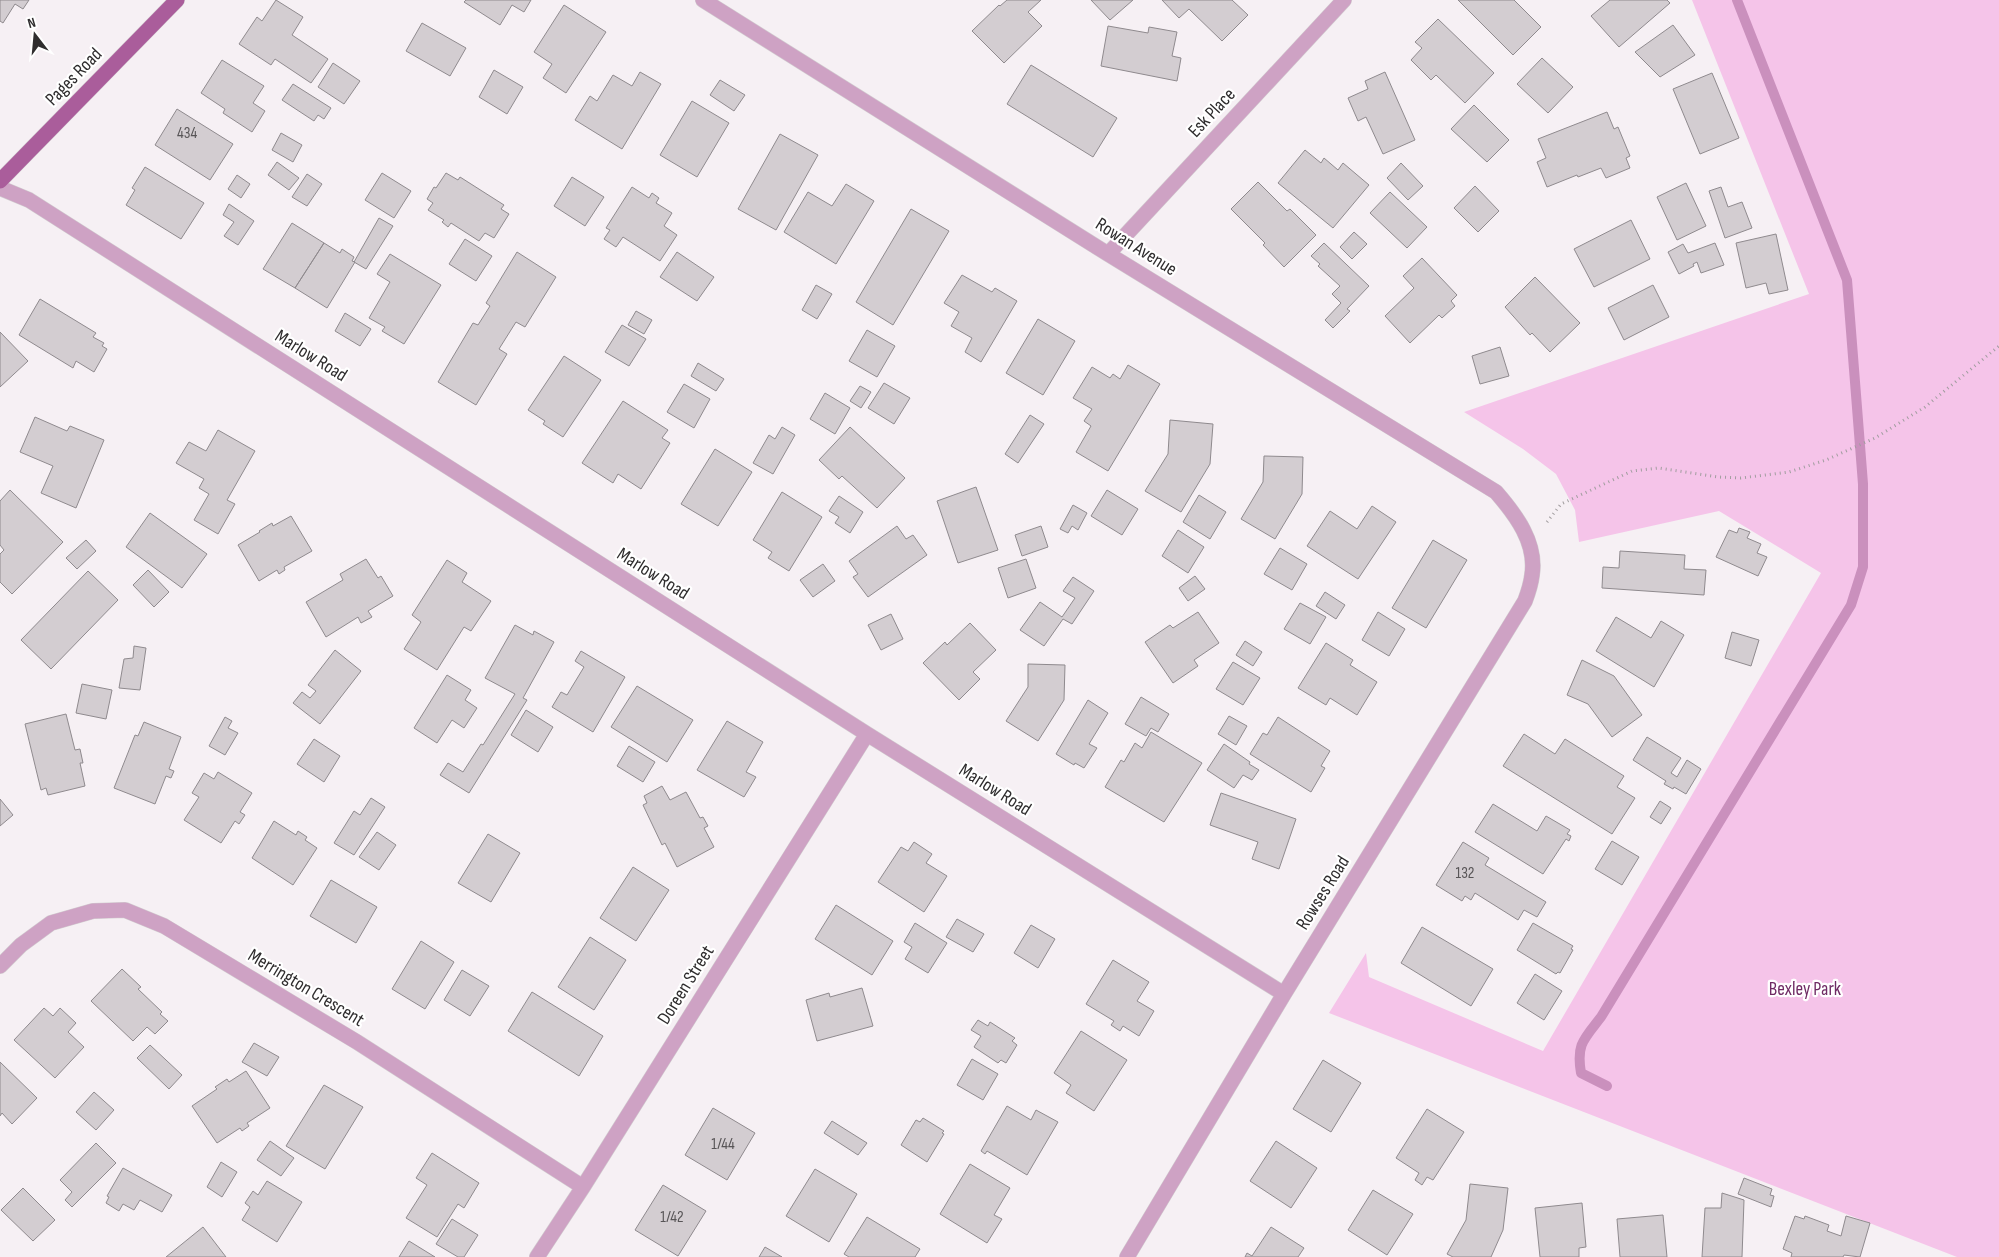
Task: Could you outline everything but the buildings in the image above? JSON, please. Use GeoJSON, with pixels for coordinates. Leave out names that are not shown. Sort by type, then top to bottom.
{"type":"FeatureCollection","features":[{"type":"Feature","properties":{"kind":"main road","name":"Pages Road"},"geometry":{"type":"LineString","coordinates":[[0,181],[177,0]]}},
{"type":"Feature","properties":{"kind":"street","name":"Rowan Avenue"},"geometry":{"type":"LineString","coordinates":[[703,0],[1108,254],[1496,492],[1514,513],[1530,544]]}},
{"type":"Feature","properties":{"kind":"street","name":"Esk Place"},"geometry":{"type":"LineString","coordinates":[[1108,254],[1344,0]]}},
{"type":"Feature","properties":{"kind":"street","name":"Marlow Road"},"geometry":{"type":"LineString","coordinates":[[0,188],[28,200],[867,734],[1284,994]]}},
{"type":"Feature","properties":{"kind":"street","name":"Rowses Road"},"geometry":{"type":"LineString","coordinates":[[1127,1257],[1284,994],[1525,601],[1533,574],[1530,544]]}},
{"type":"Feature","properties":{"kind":"street","name":"Doreen Street"},"geometry":{"type":"LineString","coordinates":[[536,1257],[583,1187],[867,734]]}},
{"type":"Feature","properties":{"kind":"street","name":"Merrington Crescent"},"geometry":{"type":"LineString","coordinates":[[0,966],[21,945],[51,923],[93,911],[125,910],[164,926],[357,1042],[583,1187]]}},
{"type":"Feature","properties":{"kind":"path"},"geometry":{"type":"LineString","coordinates":[[1530,544],[1561,504],[1632,471],[1659,468],[1718,477],[1740,478],[1789,472],[1826,460],[1875,438],[1925,407],[1999,346]]}},
{"type":"Feature","properties":{"kind":"green space","name":"Bexley Park"},"geometry":{"type":"Polygon","coordinates":[[[1692,0],[1999,0],[1999,1257],[1957,1257],[1329,1013],[1366,953],[1369,977],[1543,1051],[1821,573],[1719,511],[1579,542],[1575,510],[1556,474],[1523,449],[1464,412],[1809,294],[1692,0]]]}},
{"type":"Feature","properties":{"kind":"waterway"},"geometry":{"type":"LineString","coordinates":[[1607,1086],[1581,1073],[1580,1055],[1583,1042],[1601,1017],[1851,605],[1863,567],[1863,484],[1847,280],[1737,0]]}}]}
